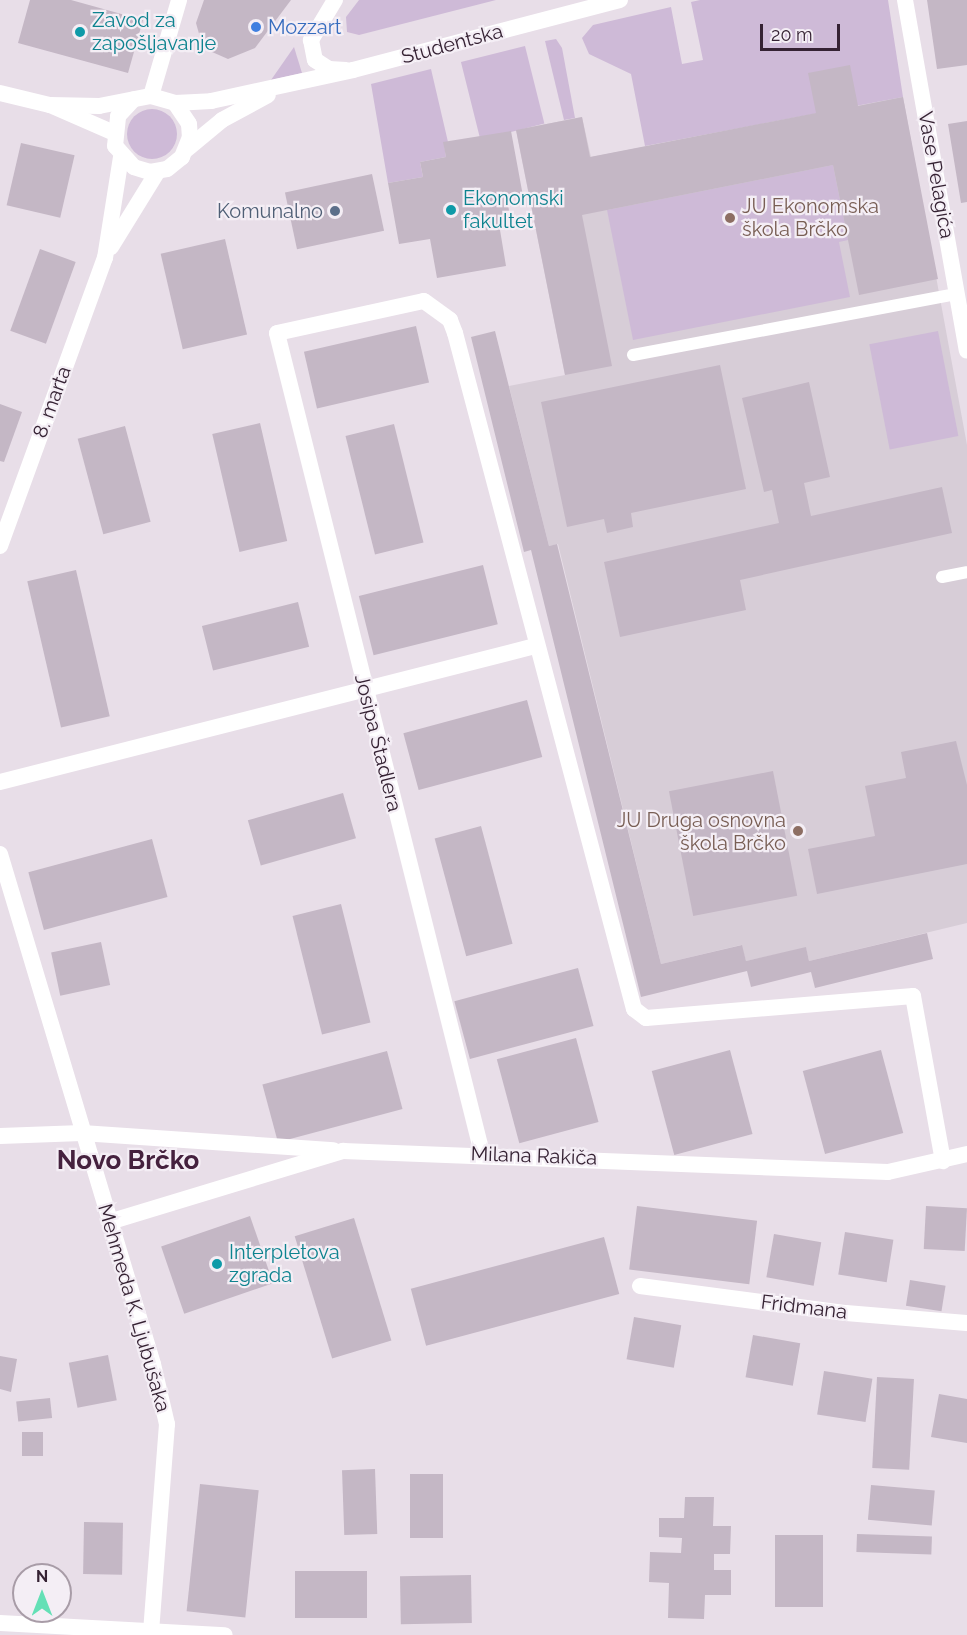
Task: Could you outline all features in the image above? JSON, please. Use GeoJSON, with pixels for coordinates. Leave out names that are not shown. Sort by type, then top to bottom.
{"type":"FeatureCollection","features":[{"type":"Feature","properties":{"kind":"street"},"geometry":{"type":"LineString","coordinates":[[151,96],[179,0]]}},
{"type":"Feature","properties":{"kind":"street"},"geometry":{"type":"LineString","coordinates":[[335,0],[311,40],[315,60],[328,69],[353,70]]}},
{"type":"Feature","properties":{"kind":"street","name":"Studentska"},"geometry":{"type":"LineString","coordinates":[[285,86],[620,0]]}},
{"type":"Feature","properties":{"kind":"street","name":"Vase Pelagića"},"geometry":{"type":"LineString","coordinates":[[905,0],[967,351]]}},
{"type":"Feature","properties":{"kind":"street"},"geometry":{"type":"LineString","coordinates":[[50,105],[99,106],[151,96],[175,103],[211,101],[285,86]]}},
{"type":"Feature","properties":{"kind":"street"},"geometry":{"type":"LineString","coordinates":[[121,157],[142,171],[158,171],[175,164],[187,149],[222,120],[285,86]]}},
{"type":"Feature","properties":{"kind":"street"},"geometry":{"type":"LineString","coordinates":[[0,93],[50,105],[114,133]]}},
{"type":"Feature","properties":{"kind":"street"},"geometry":{"type":"LineString","coordinates":[[105,258],[121,157],[114,133],[118,116],[134,99]]}},
{"type":"Feature","properties":{"kind":"street"},"geometry":{"type":"LineString","coordinates":[[175,103],[189,124],[187,149]]}},
{"type":"Feature","properties":{"kind":"street"},"geometry":{"type":"LineString","coordinates":[[105,258],[158,171]]}},
{"type":"Feature","properties":{"kind":"street","name":"8. marta"},"geometry":{"type":"LineString","coordinates":[[0,546],[105,258]]}},
{"type":"Feature","properties":{"kind":"street","name":"Josipa Štadlera"},"geometry":{"type":"LineString","coordinates":[[482,1153],[277,333],[424,300],[450,320],[535,646]]}},
{"type":"Feature","properties":{"kind":"street"},"geometry":{"type":"LineString","coordinates":[[0,782],[535,646],[634,1009],[646,1018],[913,996],[943,1161]]}},
{"type":"Feature","properties":{"kind":"street","name":"Mehmeda K. Ljubušaka"},"geometry":{"type":"LineString","coordinates":[[0,854],[153,1364],[167,1424],[151,1632]]}},
{"type":"Feature","properties":{"kind":"street"},"geometry":{"type":"LineString","coordinates":[[0,1136],[82,1133],[343,1151]]}},
{"type":"Feature","properties":{"kind":"street","name":"Milana Rakiča"},"geometry":{"type":"LineString","coordinates":[[109,1222],[343,1151],[482,1153],[888,1172],[967,1154]]}},
{"type":"Feature","properties":{"kind":"street","name":"Fridmana"},"geometry":{"type":"LineString","coordinates":[[640,1286],[858,1314],[967,1323]]}},
{"type":"Feature","properties":{"kind":"street"},"geometry":{"type":"LineString","coordinates":[[0,1623],[225,1635]]}},
{"type":"Feature","properties":{"kind":"lane"},"geometry":{"type":"LineString","coordinates":[[633,355],[957,294]]}},
{"type":"Feature","properties":{"kind":"lane"},"geometry":{"type":"LineString","coordinates":[[942,578],[967,572]]}},
{"type":"Feature","properties":{"kind":"shaded area"},"geometry":{"type":"Polygon","coordinates":[[[359,0],[496,0],[359,35],[347,32],[346,17],[359,0]]]}},
{"type":"Feature","properties":{"kind":"shaded area"},"geometry":{"type":"Polygon","coordinates":[[[700,0],[888,0],[903,97],[645,146],[631,74],[589,54],[582,38],[593,25],[671,7],[682,64],[703,60],[691,2],[700,0]]]}},
{"type":"Feature","properties":{"kind":"shaded area"},"geometry":{"type":"Polygon","coordinates":[[[556,39],[562,48],[575,118],[564,120],[545,41],[556,39]]]}},
{"type":"Feature","properties":{"kind":"shaded area"},"geometry":{"type":"Polygon","coordinates":[[[525,46],[544,124],[480,140],[461,62],[525,46]]]}},
{"type":"Feature","properties":{"kind":"shaded area"},"geometry":{"type":"Polygon","coordinates":[[[294,47],[302,73],[271,80],[294,47]]]}},
{"type":"Feature","properties":{"kind":"shaded area"},"geometry":{"type":"Polygon","coordinates":[[[431,69],[448,142],[444,143],[446,157],[420,162],[423,177],[388,183],[371,84],[431,69]]]}},
{"type":"Feature","properties":{"kind":"shaded area"},"geometry":{"type":"Polygon","coordinates":[[[903,97],[967,445],[967,923],[809,961],[806,948],[746,961],[741,945],[661,964],[558,544],[549,546],[509,386],[565,375],[516,130],[582,117],[591,157],[903,97]]]}},
{"type":"Feature","properties":{"kind":"shaded area"},"geometry":{"type":"Polygon","coordinates":[[[152,109],[170,116],[177,134],[170,152],[152,159],[134,152],[127,134],[134,116],[152,109]]]}},
{"type":"Feature","properties":{"kind":"shaded area"},"geometry":{"type":"Polygon","coordinates":[[[833,165],[848,240],[839,242],[850,297],[633,340],[607,210],[833,165]]]}},
{"type":"Feature","properties":{"kind":"shaded area"},"geometry":{"type":"Polygon","coordinates":[[[938,331],[958,436],[890,449],[869,344],[938,331]]]}},
{"type":"Feature","properties":{"kind":"building","name":"Zavod za zapošljavanje"},"geometry":{"type":"Polygon","coordinates":[[[30,0],[71,0],[143,20],[128,73],[18,43],[30,0]]]}},
{"type":"Feature","properties":{"kind":"building"},"geometry":{"type":"Polygon","coordinates":[[[204,0],[291,0],[255,48],[228,59],[203,48],[196,23],[204,0]]]}},
{"type":"Feature","properties":{"kind":"building"},"geometry":{"type":"Polygon","coordinates":[[[927,0],[967,0],[967,65],[937,69],[927,0]]]}},
{"type":"Feature","properties":{"kind":"building"},"geometry":{"type":"Polygon","coordinates":[[[850,65],[858,106],[903,97],[938,279],[859,295],[833,165],[582,215],[612,366],[565,375],[516,130],[582,117],[590,157],[816,113],[808,73],[850,65]]]}},
{"type":"Feature","properties":{"kind":"building"},"geometry":{"type":"Polygon","coordinates":[[[967,121],[967,202],[961,203],[948,124],[967,121]]]}},
{"type":"Feature","properties":{"kind":"building","name":"Ekonomski fakultet"},"geometry":{"type":"Polygon","coordinates":[[[511,131],[523,196],[507,199],[511,222],[499,224],[506,266],[437,278],[430,239],[399,244],[388,183],[423,177],[420,162],[446,157],[443,142],[511,131]]]}},
{"type":"Feature","properties":{"kind":"building"},"geometry":{"type":"Polygon","coordinates":[[[21,143],[75,155],[60,218],[7,205],[21,143]]]}},
{"type":"Feature","properties":{"kind":"building","name":"Komunalno"},"geometry":{"type":"Polygon","coordinates":[[[372,174],[384,231],[297,249],[285,193],[372,174]]]}},
{"type":"Feature","properties":{"kind":"building"},"geometry":{"type":"Polygon","coordinates":[[[225,239],[247,334],[183,349],[161,254],[225,239]]]}},
{"type":"Feature","properties":{"kind":"building"},"geometry":{"type":"Polygon","coordinates":[[[40,249],[76,262],[46,344],[10,331],[40,249]]]}},
{"type":"Feature","properties":{"kind":"building"},"geometry":{"type":"Polygon","coordinates":[[[416,326],[429,383],[317,408],[304,352],[416,326]]]}},
{"type":"Feature","properties":{"kind":"building"},"geometry":{"type":"Polygon","coordinates":[[[495,331],[549,546],[557,544],[661,964],[742,945],[746,961],[806,947],[809,961],[927,933],[933,959],[815,988],[811,972],[751,987],[747,971],[641,997],[531,550],[524,552],[471,337],[495,331]]]}},
{"type":"Feature","properties":{"kind":"building"},"geometry":{"type":"Polygon","coordinates":[[[720,365],[746,489],[631,513],[633,527],[607,533],[604,519],[567,527],[541,402],[720,365]]]}},
{"type":"Feature","properties":{"kind":"building"},"geometry":{"type":"Polygon","coordinates":[[[809,382],[830,477],[804,483],[811,516],[942,487],[952,533],[740,580],[746,610],[620,637],[604,562],[779,523],[772,490],[764,492],[742,398],[809,382]]]}},
{"type":"Feature","properties":{"kind":"building"},"geometry":{"type":"Polygon","coordinates":[[[0,404],[22,412],[4,462],[0,461],[0,404]]]}},
{"type":"Feature","properties":{"kind":"building"},"geometry":{"type":"Polygon","coordinates":[[[260,423],[287,541],[239,552],[212,434],[260,423]]]}},
{"type":"Feature","properties":{"kind":"building"},"geometry":{"type":"Polygon","coordinates":[[[394,424],[424,542],[375,554],[345,436],[394,424]]]}},
{"type":"Feature","properties":{"kind":"building"},"geometry":{"type":"Polygon","coordinates":[[[125,426],[151,522],[103,534],[78,439],[125,426]]]}},
{"type":"Feature","properties":{"kind":"building"},"geometry":{"type":"Polygon","coordinates":[[[483,565],[498,624],[374,655],[359,596],[483,565]]]}},
{"type":"Feature","properties":{"kind":"building"},"geometry":{"type":"Polygon","coordinates":[[[76,570],[110,716],[61,727],[27,581],[76,570]]]}},
{"type":"Feature","properties":{"kind":"building"},"geometry":{"type":"Polygon","coordinates":[[[298,602],[309,647],[213,671],[202,626],[298,602]]]}},
{"type":"Feature","properties":{"kind":"building"},"geometry":{"type":"Polygon","coordinates":[[[527,700],[542,757],[419,790],[403,733],[527,700]]]}},
{"type":"Feature","properties":{"kind":"building"},"geometry":{"type":"Polygon","coordinates":[[[956,741],[967,785],[967,864],[817,894],[808,849],[875,836],[865,786],[906,778],[901,752],[956,741]]]}},
{"type":"Feature","properties":{"kind":"building"},"geometry":{"type":"Polygon","coordinates":[[[773,771],[797,896],[693,916],[669,791],[773,771]]]}},
{"type":"Feature","properties":{"kind":"building"},"geometry":{"type":"Polygon","coordinates":[[[343,793],[356,838],[261,865],[248,820],[343,793]]]}},
{"type":"Feature","properties":{"kind":"building"},"geometry":{"type":"Polygon","coordinates":[[[481,826],[513,944],[466,956],[435,838],[481,826]]]}},
{"type":"Feature","properties":{"kind":"building"},"geometry":{"type":"Polygon","coordinates":[[[152,839],[168,897],[44,930],[28,872],[152,839]]]}},
{"type":"Feature","properties":{"kind":"building"},"geometry":{"type":"Polygon","coordinates":[[[341,904],[371,1022],[322,1034],[292,916],[341,904]]]}},
{"type":"Feature","properties":{"kind":"building"},"geometry":{"type":"Polygon","coordinates":[[[101,942],[110,985],[60,996],[51,953],[101,942]]]}},
{"type":"Feature","properties":{"kind":"building"},"geometry":{"type":"Polygon","coordinates":[[[578,968],[594,1026],[470,1059],[454,1001],[578,968]]]}},
{"type":"Feature","properties":{"kind":"building"},"geometry":{"type":"Polygon","coordinates":[[[576,1038],[599,1122],[519,1143],[497,1059],[576,1038]]]}},
{"type":"Feature","properties":{"kind":"building"},"geometry":{"type":"Polygon","coordinates":[[[730,1050],[753,1134],[674,1155],[652,1071],[730,1050]]]}},
{"type":"Feature","properties":{"kind":"building"},"geometry":{"type":"Polygon","coordinates":[[[881,1050],[903,1133],[825,1154],[803,1071],[881,1050]]]}},
{"type":"Feature","properties":{"kind":"building"},"geometry":{"type":"Polygon","coordinates":[[[387,1051],[403,1109],[278,1142],[262,1084],[387,1051]]]}},
{"type":"Feature","properties":{"kind":"building"},"geometry":{"type":"Polygon","coordinates":[[[637,1206],[757,1221],[749,1284],[629,1270],[637,1206]]]}},
{"type":"Feature","properties":{"kind":"building"},"geometry":{"type":"Polygon","coordinates":[[[926,1206],[967,1208],[965,1251],[924,1249],[926,1206]]]}},
{"type":"Feature","properties":{"kind":"building","name":"Interpletova zgrada"},"geometry":{"type":"Polygon","coordinates":[[[250,1216],[273,1283],[184,1314],[161,1247],[250,1216]]]}},
{"type":"Feature","properties":{"kind":"building"},"geometry":{"type":"Polygon","coordinates":[[[354,1218],[391,1340],[332,1359],[295,1236],[354,1218]]]}},
{"type":"Feature","properties":{"kind":"building"},"geometry":{"type":"Polygon","coordinates":[[[845,1232],[893,1240],[887,1282],[838,1274],[845,1232]]]}},
{"type":"Feature","properties":{"kind":"building"},"geometry":{"type":"Polygon","coordinates":[[[774,1234],[821,1242],[814,1286],[766,1277],[774,1234]]]}},
{"type":"Feature","properties":{"kind":"building"},"geometry":{"type":"Polygon","coordinates":[[[604,1237],[619,1294],[426,1346],[411,1289],[604,1237]]]}},
{"type":"Feature","properties":{"kind":"building"},"geometry":{"type":"Polygon","coordinates":[[[910,1280],[946,1286],[941,1311],[906,1306],[910,1280]]]}},
{"type":"Feature","properties":{"kind":"building"},"geometry":{"type":"Polygon","coordinates":[[[634,1317],[681,1325],[674,1368],[627,1359],[634,1317]]]}},
{"type":"Feature","properties":{"kind":"building"},"geometry":{"type":"Polygon","coordinates":[[[753,1335],[800,1343],[793,1386],[746,1377],[753,1335]]]}},
{"type":"Feature","properties":{"kind":"building"},"geometry":{"type":"Polygon","coordinates":[[[108,1355],[117,1400],[78,1408],[69,1363],[108,1355]]]}},
{"type":"Feature","properties":{"kind":"building"},"geometry":{"type":"Polygon","coordinates":[[[0,1356],[17,1359],[11,1392],[0,1389],[0,1356]]]}},
{"type":"Feature","properties":{"kind":"building"},"geometry":{"type":"Polygon","coordinates":[[[824,1371],[872,1379],[866,1422],[817,1414],[824,1371]]]}},
{"type":"Feature","properties":{"kind":"building"},"geometry":{"type":"Polygon","coordinates":[[[877,1377],[914,1379],[909,1470],[872,1468],[877,1377]]]}},
{"type":"Feature","properties":{"kind":"building"},"geometry":{"type":"Polygon","coordinates":[[[939,1394],[967,1399],[967,1443],[931,1437],[939,1394]]]}},
{"type":"Feature","properties":{"kind":"building"},"geometry":{"type":"Polygon","coordinates":[[[50,1398],[52,1418],[18,1421],[16,1402],[50,1398]]]}},
{"type":"Feature","properties":{"kind":"building"},"geometry":{"type":"Polygon","coordinates":[[[22,1432],[43,1432],[43,1456],[22,1456],[22,1432]]]}},
{"type":"Feature","properties":{"kind":"building"},"geometry":{"type":"Polygon","coordinates":[[[375,1469],[377,1534],[344,1535],[342,1470],[375,1469]]]}},
{"type":"Feature","properties":{"kind":"building"},"geometry":{"type":"Polygon","coordinates":[[[410,1474],[443,1474],[443,1538],[410,1538],[410,1474]]]}},
{"type":"Feature","properties":{"kind":"building"},"geometry":{"type":"Polygon","coordinates":[[[200,1484],[259,1490],[245,1617],[187,1611],[200,1484]]]}},
{"type":"Feature","properties":{"kind":"building"},"geometry":{"type":"Polygon","coordinates":[[[871,1485],[935,1491],[932,1525],[868,1520],[871,1485]]]}},
{"type":"Feature","properties":{"kind":"building"},"geometry":{"type":"Polygon","coordinates":[[[685,1497],[714,1497],[713,1526],[731,1526],[730,1554],[714,1554],[714,1570],[731,1570],[731,1595],[705,1595],[704,1619],[668,1618],[669,1583],[649,1582],[650,1552],[681,1553],[682,1538],[659,1537],[659,1518],[684,1518],[685,1497]]]}},
{"type":"Feature","properties":{"kind":"building"},"geometry":{"type":"Polygon","coordinates":[[[84,1522],[123,1523],[122,1575],[83,1574],[84,1522]]]}},
{"type":"Feature","properties":{"kind":"building"},"geometry":{"type":"Polygon","coordinates":[[[857,1534],[932,1537],[931,1555],[856,1552],[857,1534]]]}},
{"type":"Feature","properties":{"kind":"building"},"geometry":{"type":"Polygon","coordinates":[[[775,1535],[823,1535],[823,1607],[775,1607],[775,1535]]]}},
{"type":"Feature","properties":{"kind":"building"},"geometry":{"type":"Polygon","coordinates":[[[295,1571],[367,1571],[367,1618],[295,1618],[295,1571]]]}},
{"type":"Feature","properties":{"kind":"building"},"geometry":{"type":"Polygon","coordinates":[[[471,1575],[472,1623],[401,1624],[400,1576],[471,1575]]]}},
{"type":"Feature","properties":{"kind":"place","name":"Mozzart"},"geometry":{"type":"Point","coordinates":[256,27]}},
{"type":"Feature","properties":{"kind":"place","name":"Zavod za zapošljavanje"},"geometry":{"type":"Point","coordinates":[80,32]}},
{"type":"Feature","properties":{"kind":"place","name":"Ekonomski fakultet"},"geometry":{"type":"Point","coordinates":[451,210]}},
{"type":"Feature","properties":{"kind":"place","name":"Komunalno"},"geometry":{"type":"Point","coordinates":[335,211]}},
{"type":"Feature","properties":{"kind":"place","name":"JU Ekonomska škola Brčko"},"geometry":{"type":"Point","coordinates":[730,218]}},
{"type":"Feature","properties":{"kind":"place","name":"JU Druga osnovna škola Brčko"},"geometry":{"type":"Point","coordinates":[798,831]}},
{"type":"Feature","properties":{"kind":"place","name":"Interpletova zgrada"},"geometry":{"type":"Point","coordinates":[217,1264]}},
{"type":"Feature","properties":{"kind":"district","name":"Novo Brčko"},"geometry":{"type":"Point","coordinates":[128,1161]}}]}
